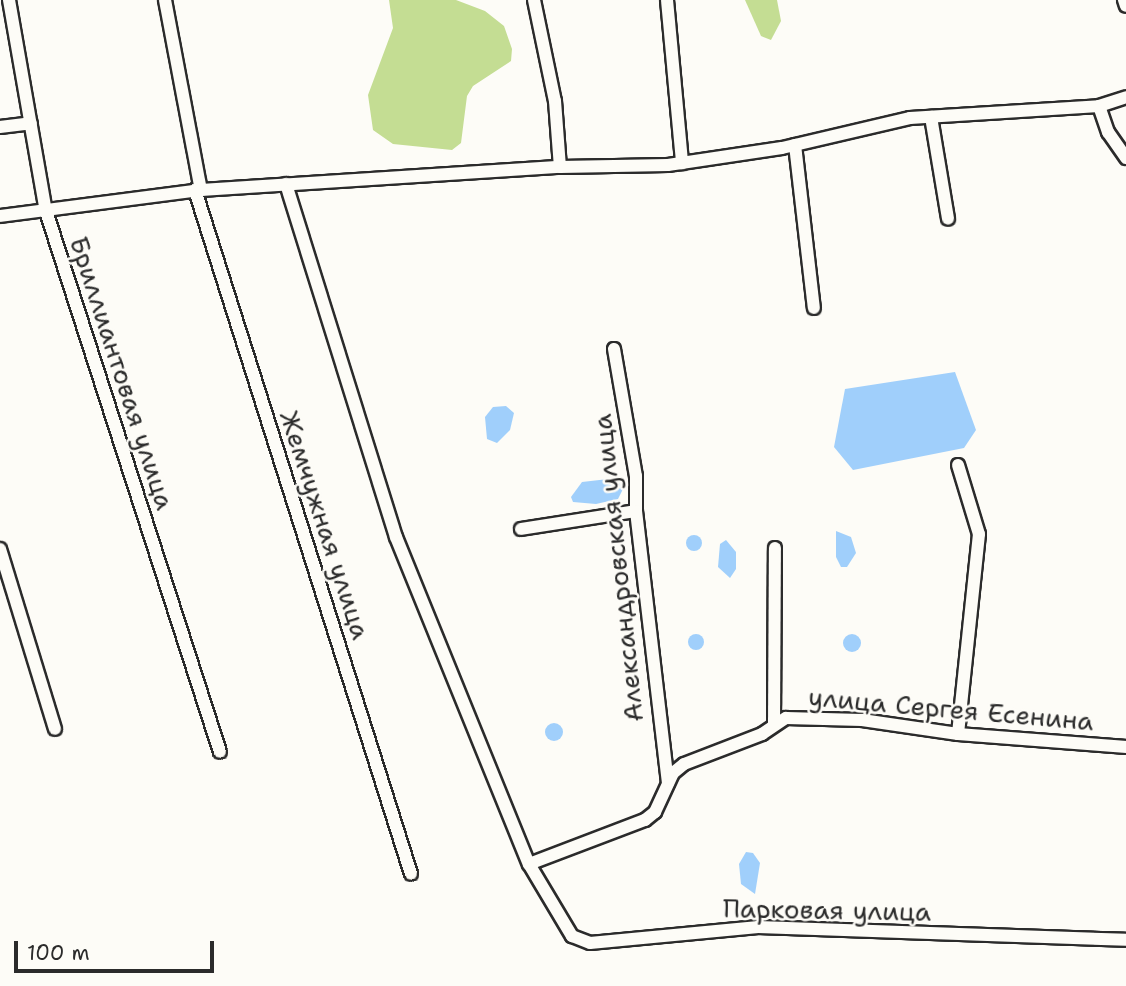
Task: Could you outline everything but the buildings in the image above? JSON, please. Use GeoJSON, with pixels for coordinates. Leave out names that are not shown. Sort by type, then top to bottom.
{"type":"FeatureCollection","features":[{"type":"Feature","properties":{"kind":"street","name":"Бриллиантовая улица"},"geometry":{"type":"LineString","coordinates":[[9,0],[46,211],[220,752]]}},
{"type":"Feature","properties":{"kind":"street","name":"Жемчужная улица"},"geometry":{"type":"LineString","coordinates":[[165,0],[198,190],[411,874]]}},
{"type":"Feature","properties":{"kind":"street"},"geometry":{"type":"LineString","coordinates":[[534,0],[555,101],[560,167]]}},
{"type":"Feature","properties":{"kind":"street"},"geometry":{"type":"LineString","coordinates":[[667,0],[682,163]]}},
{"type":"Feature","properties":{"kind":"street"},"geometry":{"type":"LineString","coordinates":[[1124,0],[1126,6]]}},
{"type":"Feature","properties":{"kind":"street"},"geometry":{"type":"LineString","coordinates":[[0,216],[198,190],[560,167],[682,163],[795,145],[931,117],[1099,106],[1126,97]]}},
{"type":"Feature","properties":{"kind":"street"},"geometry":{"type":"LineString","coordinates":[[1099,106],[1108,132],[1126,158]]}},
{"type":"Feature","properties":{"kind":"street"},"geometry":{"type":"LineString","coordinates":[[931,117],[947,219]]}},
{"type":"Feature","properties":{"kind":"street"},"geometry":{"type":"LineString","coordinates":[[0,127],[31,123]]}},
{"type":"Feature","properties":{"kind":"street"},"geometry":{"type":"LineString","coordinates":[[795,145],[814,308]]}},
{"type":"Feature","properties":{"kind":"street"},"geometry":{"type":"LineString","coordinates":[[286,184],[396,537],[528,864]]}},
{"type":"Feature","properties":{"kind":"street","name":"Александровская улица"},"geometry":{"type":"LineString","coordinates":[[614,349],[636,476],[636,511],[668,783]]}},
{"type":"Feature","properties":{"kind":"street"},"geometry":{"type":"LineString","coordinates":[[958,465],[979,534],[958,734]]}},
{"type":"Feature","properties":{"kind":"street"},"geometry":{"type":"LineString","coordinates":[[521,529],[636,511]]}},
{"type":"Feature","properties":{"kind":"street"},"geometry":{"type":"LineString","coordinates":[[774,724],[775,548]]}},
{"type":"Feature","properties":{"kind":"street"},"geometry":{"type":"LineString","coordinates":[[0,549],[55,729]]}},
{"type":"Feature","properties":{"kind":"street","name":"улица Сергея Есенина"},"geometry":{"type":"LineString","coordinates":[[528,864],[645,820],[655,812],[668,783],[684,764],[762,734],[786,718],[816,717],[958,734],[1126,747]]}},
{"type":"Feature","properties":{"kind":"street","name":"Парковая улица"},"geometry":{"type":"LineString","coordinates":[[528,864],[579,942],[758,927],[1126,940]]}},
{"type":"Feature","properties":{"kind":"green space"},"geometry":{"type":"Polygon","coordinates":[[[389,0],[456,0],[485,11],[504,26],[512,49],[511,61],[473,86],[467,96],[461,143],[452,150],[393,144],[373,130],[368,95],[393,28],[389,0]]]}},
{"type":"Feature","properties":{"kind":"green space"},"geometry":{"type":"Polygon","coordinates":[[[745,0],[777,0],[781,21],[771,40],[761,36],[745,0]]]}},
{"type":"Feature","properties":{"kind":"water"},"geometry":{"type":"Polygon","coordinates":[[[955,372],[976,430],[964,448],[853,470],[834,447],[845,389],[955,372]]]}},
{"type":"Feature","properties":{"kind":"water"},"geometry":{"type":"Polygon","coordinates":[[[506,406],[514,413],[510,430],[497,443],[487,439],[485,417],[493,407],[506,406]]]}},
{"type":"Feature","properties":{"kind":"water"},"geometry":{"type":"Polygon","coordinates":[[[617,478],[623,489],[618,499],[596,504],[573,502],[571,497],[582,482],[617,478]]]}},
{"type":"Feature","properties":{"kind":"water"},"geometry":{"type":"Polygon","coordinates":[[[836,531],[851,537],[856,553],[847,567],[841,567],[836,557],[836,531]]]}},
{"type":"Feature","properties":{"kind":"water"},"geometry":{"type":"Polygon","coordinates":[[[694,535],[702,543],[694,551],[686,543],[694,535]]]}},
{"type":"Feature","properties":{"kind":"water"},"geometry":{"type":"Polygon","coordinates":[[[726,540],[736,552],[736,569],[730,578],[718,567],[720,544],[726,540]]]}},
{"type":"Feature","properties":{"kind":"water"},"geometry":{"type":"Polygon","coordinates":[[[696,634],[704,642],[696,650],[688,642],[696,634]]]}},
{"type":"Feature","properties":{"kind":"water"},"geometry":{"type":"Polygon","coordinates":[[[852,634],[858,637],[861,643],[858,649],[852,652],[846,649],[843,643],[846,637],[852,634]]]}},
{"type":"Feature","properties":{"kind":"water"},"geometry":{"type":"Polygon","coordinates":[[[554,723],[560,726],[563,732],[560,738],[554,741],[548,738],[545,732],[548,726],[554,723]]]}},
{"type":"Feature","properties":{"kind":"water"},"geometry":{"type":"Polygon","coordinates":[[[746,852],[753,853],[760,863],[755,894],[741,884],[739,864],[746,852]]]}}]}
